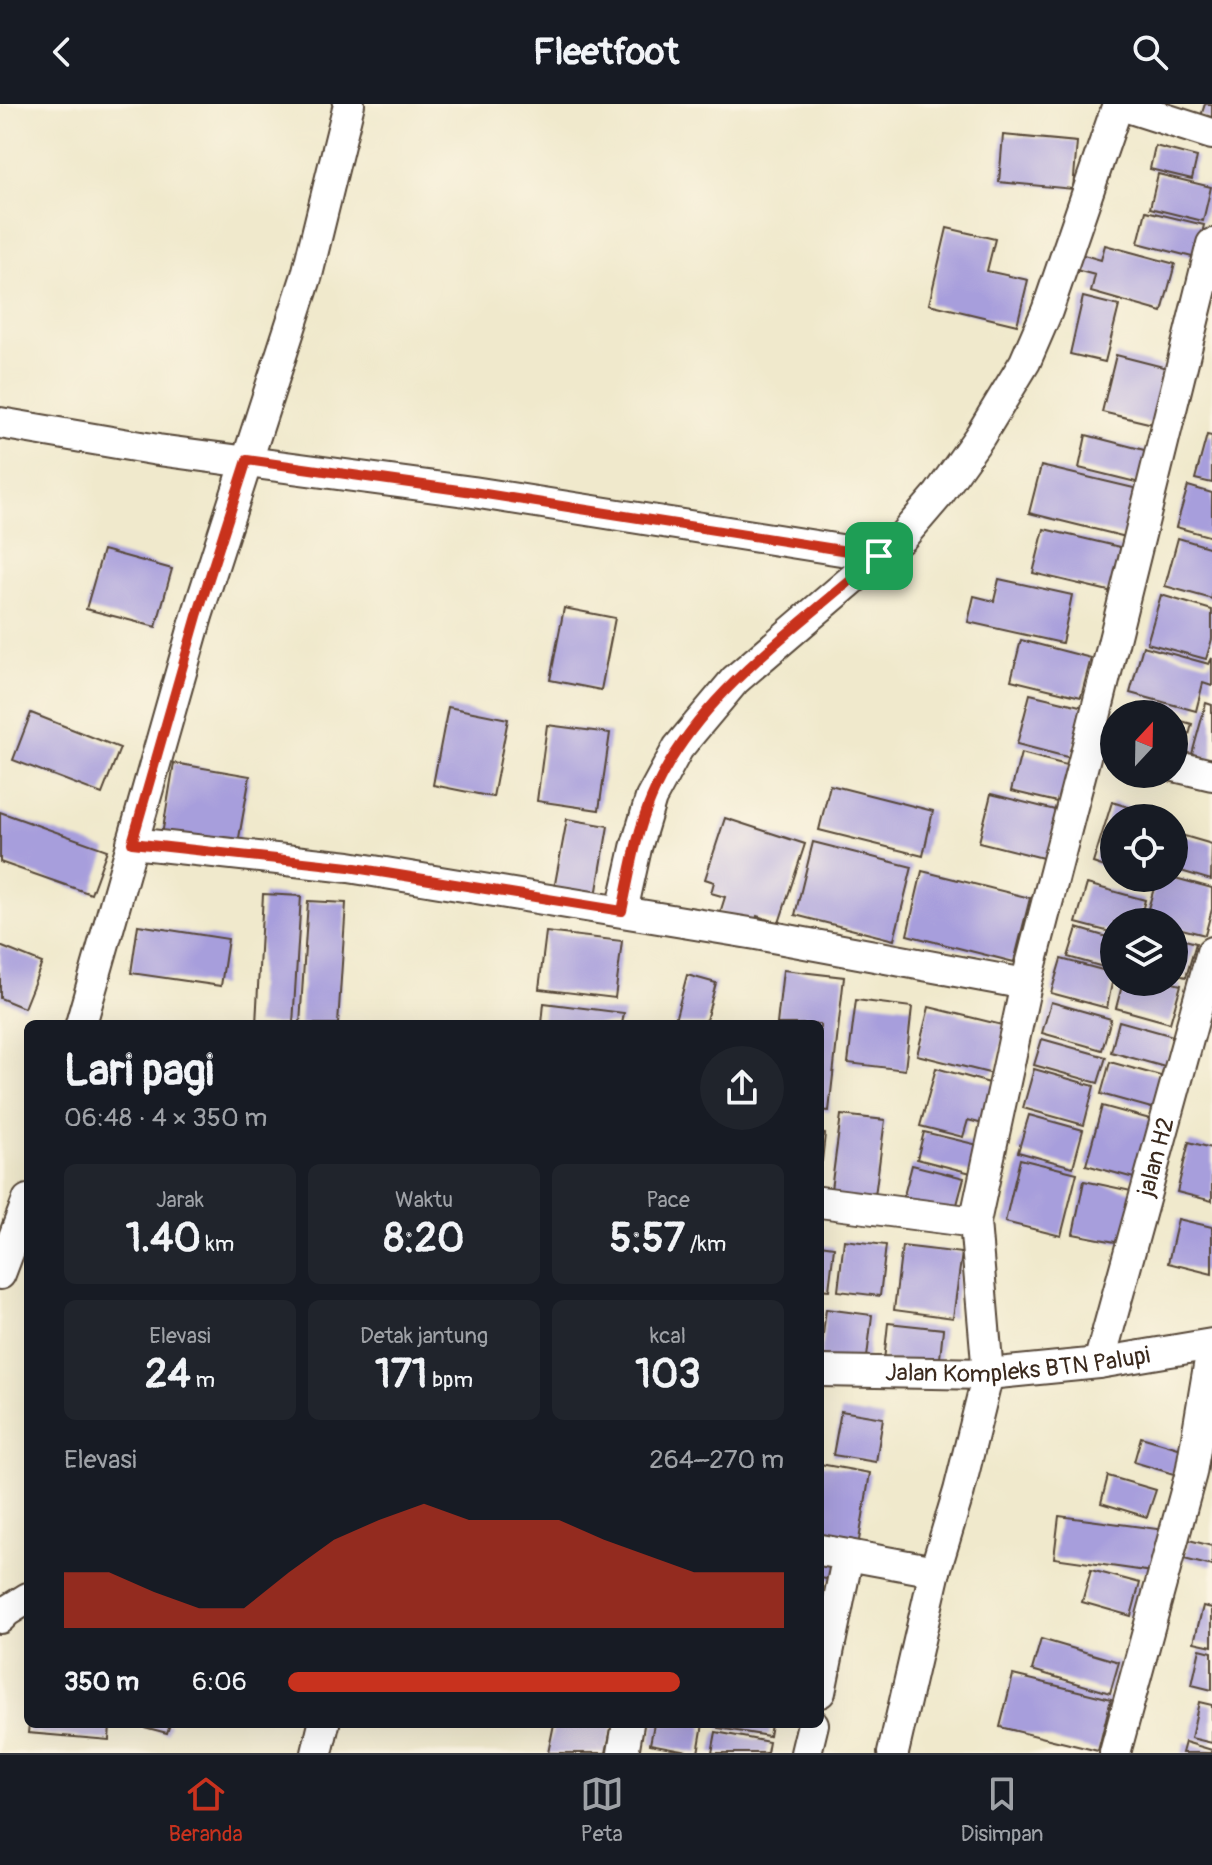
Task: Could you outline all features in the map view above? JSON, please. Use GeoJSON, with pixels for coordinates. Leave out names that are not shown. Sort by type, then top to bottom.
{"type":"FeatureCollection","features":[{"type":"Feature","properties":{"kind":"street"},"geometry":{"type":"LineString","coordinates":[[82,1020],[197,616],[307,275],[349,104]]}},
{"type":"Feature","properties":{"kind":"street"},"geometry":{"type":"LineString","coordinates":[[622,911],[651,798],[678,748],[735,680],[903,536],[939,494],[980,436],[1025,362],[1061,272],[1118,104],[1212,134]]}},
{"type":"Feature","properties":{"kind":"street"},"geometry":{"type":"LineString","coordinates":[[1112,700],[1212,244]]}},
{"type":"Feature","properties":{"kind":"street"},"geometry":{"type":"LineString","coordinates":[[0,423],[158,450],[473,492],[879,556]]}},
{"type":"Feature","properties":{"kind":"street"},"geometry":{"type":"LineString","coordinates":[[893,1753],[935,1571],[988,1374],[975,1222],[1026,984],[1100,751]]}},
{"type":"Feature","properties":{"kind":"street"},"geometry":{"type":"LineString","coordinates":[[1188,769],[1212,775]]}},
{"type":"Feature","properties":{"kind":"street"},"geometry":{"type":"LineString","coordinates":[[132,843],[349,867],[622,911],[1026,984]]}},
{"type":"Feature","properties":{"kind":"street","name":"jalan H2"},"geometry":{"type":"LineString","coordinates":[[1099,1363],[1212,952]]}},
{"type":"Feature","properties":{"kind":"street"},"geometry":{"type":"LineString","coordinates":[[824,1203],[975,1222]]}},
{"type":"Feature","properties":{"kind":"street"},"geometry":{"type":"LineString","coordinates":[[0,1274],[24,1211]]}},
{"type":"Feature","properties":{"kind":"street"},"geometry":{"type":"LineString","coordinates":[[1115,1753],[1191,1473],[1212,1346]]}},
{"type":"Feature","properties":{"kind":"street","name":"Jalan Kompleks BTN Palupi"},"geometry":{"type":"LineString","coordinates":[[824,1371],[988,1374],[1099,1363],[1212,1346]]}},
{"type":"Feature","properties":{"kind":"street"},"geometry":{"type":"LineString","coordinates":[[824,1652],[834,1552],[935,1571]]}},
{"type":"Feature","properties":{"kind":"street"},"geometry":{"type":"LineString","coordinates":[[0,1618],[24,1601]]}},
{"type":"Feature","properties":{"kind":"street"},"geometry":{"type":"LineString","coordinates":[[317,1753],[323,1728]]}},
{"type":"Feature","properties":{"kind":"street"},"geometry":{"type":"LineString","coordinates":[[623,1753],[627,1728]]}},
{"type":"Feature","properties":{"kind":"street"},"geometry":{"type":"LineString","coordinates":[[806,1753],[812,1728]]}},
{"type":"Feature","properties":{"kind":"building"},"geometry":{"type":"Polygon","coordinates":[[[1205,104],[1212,104],[1212,120],[1201,116],[1205,104]]]}},
{"type":"Feature","properties":{"kind":"building"},"geometry":{"type":"Polygon","coordinates":[[[1003,135],[1077,142],[1073,189],[999,182],[1003,135]]]}},
{"type":"Feature","properties":{"kind":"building"},"geometry":{"type":"Polygon","coordinates":[[[1155,146],[1197,157],[1192,179],[1150,169],[1155,146]]]}},
{"type":"Feature","properties":{"kind":"building"},"geometry":{"type":"Polygon","coordinates":[[[1158,174],[1211,187],[1203,221],[1150,208],[1158,174]]]}},
{"type":"Feature","properties":{"kind":"building"},"geometry":{"type":"Polygon","coordinates":[[[1146,211],[1204,225],[1196,258],[1138,243],[1146,211]]]}},
{"type":"Feature","properties":{"kind":"building"},"geometry":{"type":"Polygon","coordinates":[[[947,228],[995,239],[987,271],[1028,280],[1017,325],[929,304],[947,228]]]}},
{"type":"Feature","properties":{"kind":"building"},"geometry":{"type":"Polygon","coordinates":[[[1105,245],[1175,264],[1162,312],[1091,292],[1095,275],[1076,270],[1080,254],[1101,260],[1105,245]]]}},
{"type":"Feature","properties":{"kind":"building"},"geometry":{"type":"Polygon","coordinates":[[[1083,297],[1119,306],[1105,362],[1070,354],[1083,297]]]}},
{"type":"Feature","properties":{"kind":"building"},"geometry":{"type":"Polygon","coordinates":[[[1116,355],[1171,369],[1157,425],[1102,412],[1116,355]]]}},
{"type":"Feature","properties":{"kind":"building"},"geometry":{"type":"Polygon","coordinates":[[[1086,435],[1152,452],[1144,484],[1079,468],[1086,435]]]}},
{"type":"Feature","properties":{"kind":"building"},"geometry":{"type":"Polygon","coordinates":[[[1207,435],[1212,436],[1212,483],[1195,479],[1207,435]]]}},
{"type":"Feature","properties":{"kind":"building"},"geometry":{"type":"Polygon","coordinates":[[[1041,466],[1138,489],[1126,537],[1029,513],[1041,466]]]}},
{"type":"Feature","properties":{"kind":"building"},"geometry":{"type":"Polygon","coordinates":[[[1188,486],[1212,493],[1212,537],[1176,527],[1188,486]]]}},
{"type":"Feature","properties":{"kind":"building"},"geometry":{"type":"Polygon","coordinates":[[[1044,529],[1124,548],[1113,592],[1033,573],[1044,529]]]}},
{"type":"Feature","properties":{"kind":"building"},"geometry":{"type":"Polygon","coordinates":[[[1178,538],[1212,548],[1212,599],[1165,586],[1178,538]]]}},
{"type":"Feature","properties":{"kind":"building"},"geometry":{"type":"Polygon","coordinates":[[[103,550],[172,569],[156,627],[86,609],[103,550]]]}},
{"type":"Feature","properties":{"kind":"building"},"geometry":{"type":"Polygon","coordinates":[[[999,579],[1072,595],[1062,643],[968,622],[974,596],[994,601],[999,579]]]}},
{"type":"Feature","properties":{"kind":"building"},"geometry":{"type":"Polygon","coordinates":[[[1161,595],[1212,610],[1212,639],[1206,659],[1147,643],[1161,595]]]}},
{"type":"Feature","properties":{"kind":"building"},"geometry":{"type":"Polygon","coordinates":[[[564,608],[615,618],[601,690],[550,680],[564,608]]]}},
{"type":"Feature","properties":{"kind":"building"},"geometry":{"type":"Polygon","coordinates":[[[1021,640],[1091,658],[1081,697],[1011,680],[1021,640]]]}},
{"type":"Feature","properties":{"kind":"building"},"geometry":{"type":"Polygon","coordinates":[[[1143,646],[1209,664],[1212,658],[1212,686],[1203,683],[1196,711],[1188,709],[1188,700],[1156,700],[1130,693],[1143,646]]]}},
{"type":"Feature","properties":{"kind":"building"},"geometry":{"type":"Polygon","coordinates":[[[1030,694],[1084,707],[1071,758],[1017,744],[1030,694]]]}},
{"type":"Feature","properties":{"kind":"building"},"geometry":{"type":"Polygon","coordinates":[[[1206,703],[1212,705],[1212,760],[1192,754],[1206,703]]]}},
{"type":"Feature","properties":{"kind":"building"},"geometry":{"type":"Polygon","coordinates":[[[448,707],[508,719],[493,797],[433,785],[448,707]]]}},
{"type":"Feature","properties":{"kind":"building"},"geometry":{"type":"Polygon","coordinates":[[[31,713],[120,748],[102,794],[13,760],[31,713]]]}},
{"type":"Feature","properties":{"kind":"building"},"geometry":{"type":"Polygon","coordinates":[[[547,725],[610,733],[599,810],[537,801],[547,725]]]}},
{"type":"Feature","properties":{"kind":"building"},"geometry":{"type":"Polygon","coordinates":[[[1021,753],[1070,766],[1061,803],[1011,791],[1021,753]]]}},
{"type":"Feature","properties":{"kind":"building"},"geometry":{"type":"Polygon","coordinates":[[[174,763],[250,776],[237,849],[162,835],[174,763]]]}},
{"type":"Feature","properties":{"kind":"building"},"geometry":{"type":"Polygon","coordinates":[[[830,785],[933,811],[923,856],[819,830],[830,785]]]}},
{"type":"Feature","properties":{"kind":"building"},"geometry":{"type":"Polygon","coordinates":[[[991,794],[1059,811],[1047,859],[979,842],[991,794]]]}},
{"type":"Feature","properties":{"kind":"building"},"geometry":{"type":"Polygon","coordinates":[[[0,812],[107,850],[91,894],[0,862],[0,812]]]}},
{"type":"Feature","properties":{"kind":"building"},"geometry":{"type":"Polygon","coordinates":[[[725,818],[805,844],[779,923],[757,916],[755,924],[720,913],[725,897],[711,893],[714,882],[705,879],[725,818]]]}},
{"type":"Feature","properties":{"kind":"building"},"geometry":{"type":"Polygon","coordinates":[[[567,819],[608,826],[596,896],[554,889],[567,819]]]}},
{"type":"Feature","properties":{"kind":"building"},"geometry":{"type":"Polygon","coordinates":[[[1188,837],[1212,844],[1211,880],[1188,873],[1188,837]]]}},
{"type":"Feature","properties":{"kind":"building"},"geometry":{"type":"Polygon","coordinates":[[[1100,841],[1100,865],[1093,863],[1100,841]]]}},
{"type":"Feature","properties":{"kind":"building"},"geometry":{"type":"Polygon","coordinates":[[[813,842],[912,867],[894,940],[795,915],[813,842]]]}},
{"type":"Feature","properties":{"kind":"building"},"geometry":{"type":"Polygon","coordinates":[[[922,871],[1030,898],[1014,962],[907,935],[922,871]]]}},
{"type":"Feature","properties":{"kind":"building"},"geometry":{"type":"Polygon","coordinates":[[[1188,882],[1212,888],[1212,909],[1205,935],[1188,931],[1188,908],[1148,908],[1153,892],[1188,892],[1188,882]]]}},
{"type":"Feature","properties":{"kind":"building"},"geometry":{"type":"Polygon","coordinates":[[[1087,884],[1100,888],[1100,892],[1116,892],[1145,900],[1143,908],[1100,908],[1100,929],[1076,923],[1087,884]]]}},
{"type":"Feature","properties":{"kind":"building"},"geometry":{"type":"Polygon","coordinates":[[[263,894],[301,896],[293,1020],[256,1020],[263,894]]]}},
{"type":"Feature","properties":{"kind":"building"},"geometry":{"type":"Polygon","coordinates":[[[308,901],[346,903],[338,1020],[300,1020],[308,901]]]}},
{"type":"Feature","properties":{"kind":"building"},"geometry":{"type":"Polygon","coordinates":[[[138,925],[228,939],[221,986],[131,973],[138,925]]]}},
{"type":"Feature","properties":{"kind":"building"},"geometry":{"type":"Polygon","coordinates":[[[1077,928],[1100,935],[1100,966],[1068,957],[1077,928]]]}},
{"type":"Feature","properties":{"kind":"building"},"geometry":{"type":"Polygon","coordinates":[[[546,932],[622,941],[615,998],[539,989],[546,932]]]}},
{"type":"Feature","properties":{"kind":"building"},"geometry":{"type":"Polygon","coordinates":[[[1188,941],[1196,943],[1188,970],[1188,941]]]}},
{"type":"Feature","properties":{"kind":"building"},"geometry":{"type":"Polygon","coordinates":[[[0,946],[42,963],[24,1008],[0,998],[0,946]]]}},
{"type":"Feature","properties":{"kind":"building"},"geometry":{"type":"Polygon","coordinates":[[[1061,959],[1100,969],[1100,996],[1109,996],[1107,1008],[1051,993],[1061,959]]]}},
{"type":"Feature","properties":{"kind":"building"},"geometry":{"type":"Polygon","coordinates":[[[783,970],[844,977],[829,1111],[824,1110],[824,1020],[777,1020],[783,970]]]}},
{"type":"Feature","properties":{"kind":"building"},"geometry":{"type":"Polygon","coordinates":[[[687,975],[716,983],[706,1020],[675,1020],[687,975]]]}},
{"type":"Feature","properties":{"kind":"building"},"geometry":{"type":"Polygon","coordinates":[[[1119,996],[1178,996],[1170,1023],[1116,1008],[1119,996]]]}},
{"type":"Feature","properties":{"kind":"building"},"geometry":{"type":"Polygon","coordinates":[[[856,1000],[912,1007],[905,1070],[848,1063],[856,1000]]]}},
{"type":"Feature","properties":{"kind":"building"},"geometry":{"type":"Polygon","coordinates":[[[1051,1002],[1111,1019],[1102,1050],[1042,1033],[1051,1002]]]}},
{"type":"Feature","properties":{"kind":"building"},"geometry":{"type":"Polygon","coordinates":[[[544,1003],[624,1013],[623,1020],[542,1020],[544,1003]]]}},
{"type":"Feature","properties":{"kind":"building"},"geometry":{"type":"Polygon","coordinates":[[[929,1007],[1006,1026],[993,1074],[917,1055],[929,1007]]]}},
{"type":"Feature","properties":{"kind":"building"},"geometry":{"type":"Polygon","coordinates":[[[1119,1021],[1173,1036],[1165,1067],[1111,1052],[1119,1021]]]}},
{"type":"Feature","properties":{"kind":"building"},"geometry":{"type":"Polygon","coordinates":[[[1042,1039],[1106,1057],[1098,1083],[1034,1065],[1042,1039]]]}},
{"type":"Feature","properties":{"kind":"building"},"geometry":{"type":"Polygon","coordinates":[[[1110,1062],[1164,1077],[1155,1109],[1101,1094],[1110,1062]]]}},
{"type":"Feature","properties":{"kind":"building"},"geometry":{"type":"Polygon","coordinates":[[[936,1068],[1000,1086],[990,1126],[968,1120],[963,1137],[920,1126],[936,1068]]]}},
{"type":"Feature","properties":{"kind":"building"},"geometry":{"type":"Polygon","coordinates":[[[1034,1069],[1094,1086],[1084,1125],[1023,1108],[1034,1069]]]}},
{"type":"Feature","properties":{"kind":"building"},"geometry":{"type":"Polygon","coordinates":[[[1102,1106],[1161,1122],[1145,1181],[1086,1165],[1102,1106]]]}},
{"type":"Feature","properties":{"kind":"building"},"geometry":{"type":"Polygon","coordinates":[[[841,1115],[885,1120],[874,1203],[830,1197],[841,1115]]]}},
{"type":"Feature","properties":{"kind":"building"},"geometry":{"type":"Polygon","coordinates":[[[1029,1115],[1083,1130],[1073,1167],[1018,1152],[1029,1115]]]}},
{"type":"Feature","properties":{"kind":"building"},"geometry":{"type":"Polygon","coordinates":[[[924,1132],[978,1145],[971,1173],[917,1159],[924,1132]]]}},
{"type":"Feature","properties":{"kind":"building"},"geometry":{"type":"Polygon","coordinates":[[[1189,1142],[1212,1148],[1212,1201],[1177,1192],[1189,1142]]]}},
{"type":"Feature","properties":{"kind":"building"},"geometry":{"type":"Polygon","coordinates":[[[1020,1159],[1077,1173],[1061,1236],[1005,1222],[1020,1159]]]}},
{"type":"Feature","properties":{"kind":"building"},"geometry":{"type":"Polygon","coordinates":[[[912,1165],[964,1178],[954,1216],[902,1203],[912,1165]]]}},
{"type":"Feature","properties":{"kind":"building"},"geometry":{"type":"Polygon","coordinates":[[[1084,1181],[1136,1192],[1126,1244],[1073,1234],[1084,1181]]]}},
{"type":"Feature","properties":{"kind":"building"},"geometry":{"type":"Polygon","coordinates":[[[1178,1219],[1212,1227],[1212,1274],[1168,1263],[1178,1219]]]}},
{"type":"Feature","properties":{"kind":"building"},"geometry":{"type":"Polygon","coordinates":[[[844,1240],[886,1245],[880,1296],[838,1291],[844,1240]]]}},
{"type":"Feature","properties":{"kind":"building"},"geometry":{"type":"Polygon","coordinates":[[[824,1246],[834,1247],[829,1290],[824,1289],[824,1246]]]}},
{"type":"Feature","properties":{"kind":"building"},"geometry":{"type":"Polygon","coordinates":[[[902,1246],[962,1253],[953,1318],[894,1310],[902,1246]]]}},
{"type":"Feature","properties":{"kind":"building"},"geometry":{"type":"Polygon","coordinates":[[[826,1309],[872,1315],[866,1366],[824,1361],[826,1309]]]}},
{"type":"Feature","properties":{"kind":"building"},"geometry":{"type":"Polygon","coordinates":[[[888,1323],[943,1329],[939,1368],[884,1361],[888,1323]]]}},
{"type":"Feature","properties":{"kind":"building"},"geometry":{"type":"Polygon","coordinates":[[[841,1411],[883,1418],[876,1462],[833,1455],[841,1411]]]}},
{"type":"Feature","properties":{"kind":"building"},"geometry":{"type":"Polygon","coordinates":[[[1141,1437],[1185,1450],[1177,1475],[1134,1462],[1141,1437]]]}},
{"type":"Feature","properties":{"kind":"building"},"geometry":{"type":"Polygon","coordinates":[[[824,1465],[870,1473],[852,1583],[824,1579],[824,1465]]]}},
{"type":"Feature","properties":{"kind":"building"},"geometry":{"type":"Polygon","coordinates":[[[1108,1476],[1156,1490],[1147,1517],[1101,1503],[1108,1476]]]}},
{"type":"Feature","properties":{"kind":"building"},"geometry":{"type":"Polygon","coordinates":[[[1059,1516],[1165,1530],[1160,1573],[1054,1558],[1059,1516]]]}},
{"type":"Feature","properties":{"kind":"building"},"geometry":{"type":"Polygon","coordinates":[[[1189,1540],[1212,1546],[1212,1566],[1184,1559],[1189,1540]]]}},
{"type":"Feature","properties":{"kind":"building"},"geometry":{"type":"Polygon","coordinates":[[[1091,1570],[1140,1583],[1131,1616],[1082,1602],[1091,1570]]]}},
{"type":"Feature","properties":{"kind":"building"},"geometry":{"type":"Polygon","coordinates":[[[1203,1606],[1212,1608],[1212,1646],[1194,1642],[1203,1606]]]}},
{"type":"Feature","properties":{"kind":"building"},"geometry":{"type":"Polygon","coordinates":[[[1041,1639],[1119,1662],[1110,1693],[1032,1670],[1041,1639]]]}},
{"type":"Feature","properties":{"kind":"building"},"geometry":{"type":"Polygon","coordinates":[[[1200,1649],[1212,1652],[1212,1690],[1192,1685],[1200,1649]]]}},
{"type":"Feature","properties":{"kind":"building"},"geometry":{"type":"Polygon","coordinates":[[[1013,1675],[1111,1699],[1098,1751],[1000,1727],[1013,1675]]]}},
{"type":"Feature","properties":{"kind":"building"},"geometry":{"type":"Polygon","coordinates":[[[1199,1702],[1212,1705],[1212,1743],[1191,1738],[1199,1702]]]}},
{"type":"Feature","properties":{"kind":"building"},"geometry":{"type":"Polygon","coordinates":[[[29,1728],[110,1728],[109,1740],[28,1733],[29,1728]]]}},
{"type":"Feature","properties":{"kind":"building"},"geometry":{"type":"Polygon","coordinates":[[[148,1728],[169,1728],[167,1733],[148,1728]]]}},
{"type":"Feature","properties":{"kind":"building"},"geometry":{"type":"Polygon","coordinates":[[[553,1728],[611,1728],[606,1753],[548,1753],[553,1728]]]}},
{"type":"Feature","properties":{"kind":"building"},"geometry":{"type":"Polygon","coordinates":[[[653,1728],[702,1728],[698,1753],[650,1744],[653,1728]]]}},
{"type":"Feature","properties":{"kind":"building"},"geometry":{"type":"Polygon","coordinates":[[[718,1728],[770,1728],[769,1736],[718,1728]]]}},
{"type":"Feature","properties":{"kind":"building"},"geometry":{"type":"Polygon","coordinates":[[[716,1732],[769,1742],[767,1753],[712,1753],[716,1732]]]}},
{"type":"Feature","properties":{"kind":"building"},"geometry":{"type":"Polygon","coordinates":[[[1185,1742],[1212,1750],[1212,1753],[1182,1753],[1185,1742]]]}},
{"type":"Feature","properties":{"kind":"route"},"geometry":{"type":"LineString","coordinates":[[247,460],[879,556],[735,680],[678,748],[651,798],[622,911],[349,867],[132,843],[197,616],[247,460]]}}]}
